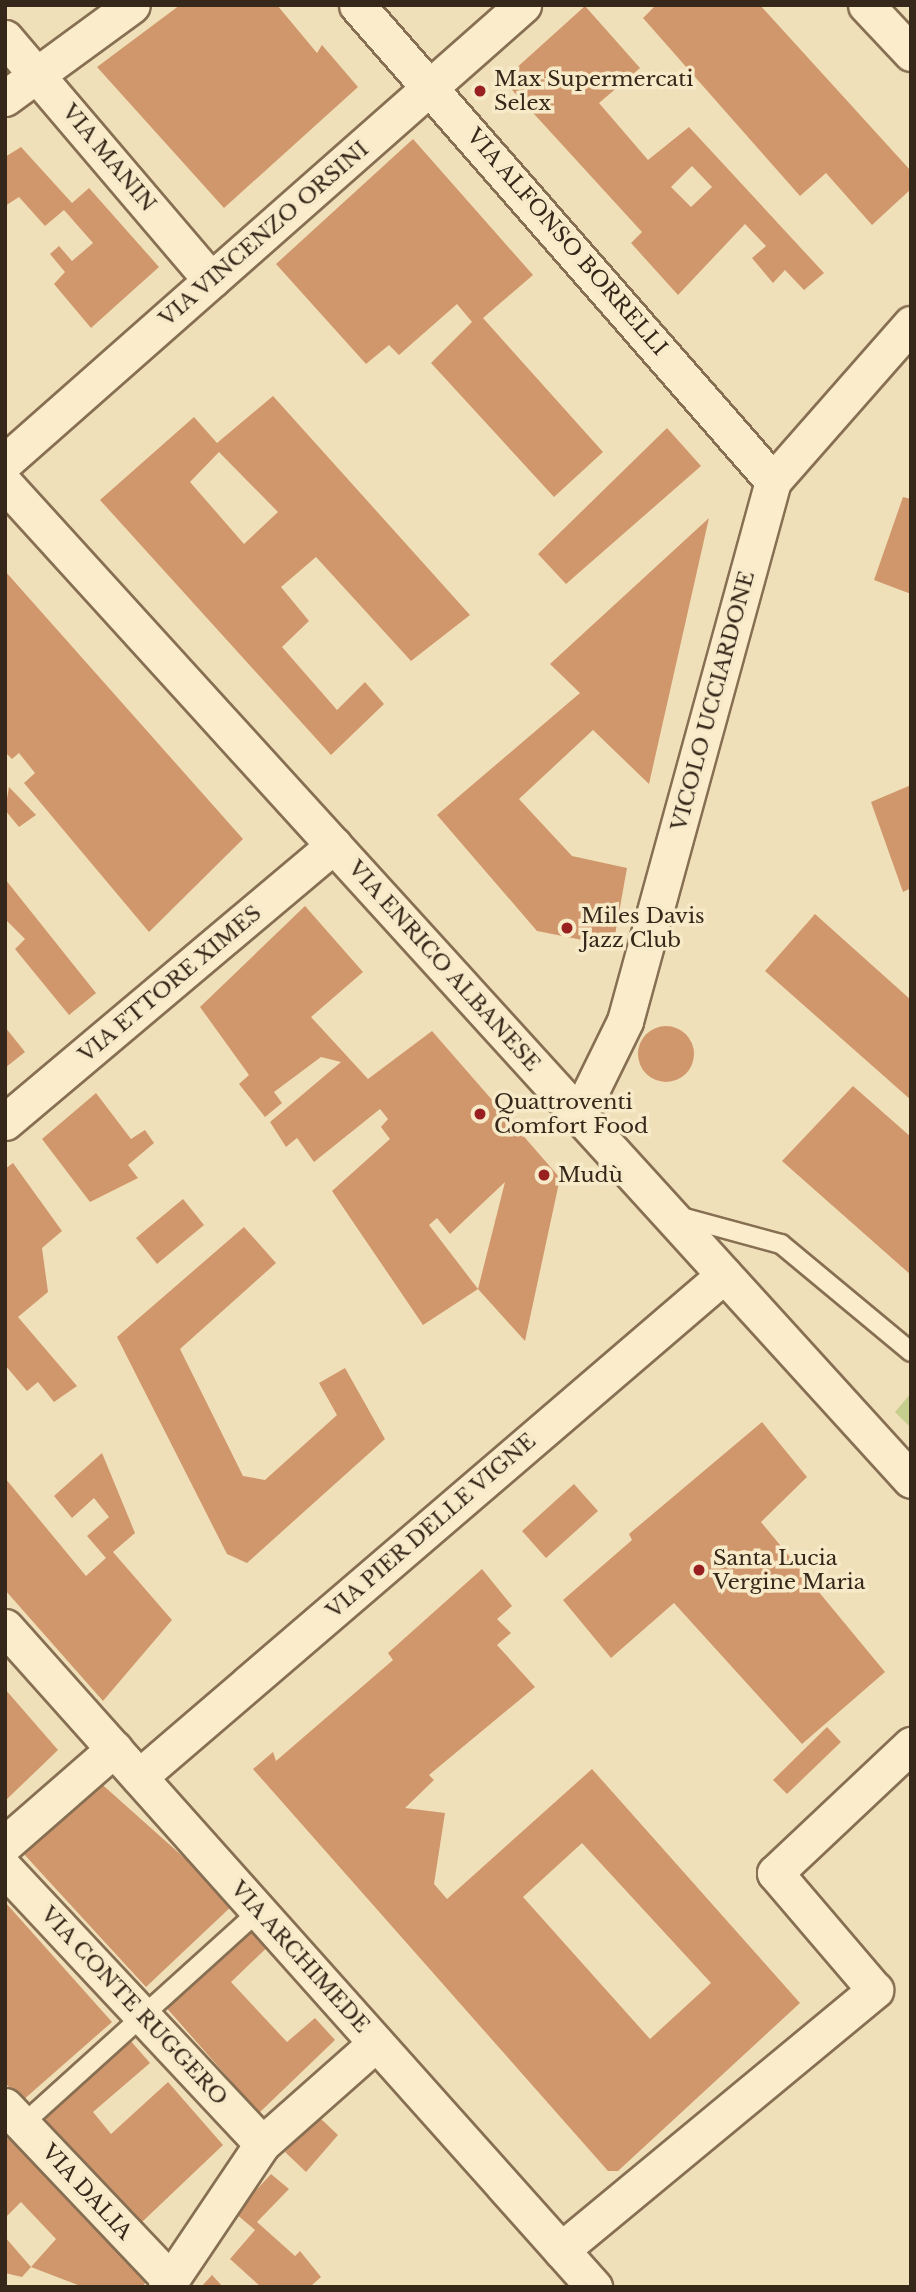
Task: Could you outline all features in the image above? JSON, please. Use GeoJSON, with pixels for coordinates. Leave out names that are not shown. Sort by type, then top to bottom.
{"type":"FeatureCollection","features":[{"type":"Feature","properties":{"kind":"street"},"geometry":{"type":"LineString","coordinates":[[5,98],[132,5]]}},
{"type":"Feature","properties":{"kind":"street","name":"VIA ALFONSO BORRELLI"},"geometry":{"type":"LineString","coordinates":[[357,5],[432,86],[773,481]]}},
{"type":"Feature","properties":{"kind":"street","name":"VIA VINCENZO ORSINI"},"geometry":{"type":"LineString","coordinates":[[5,462],[523,5]]}},
{"type":"Feature","properties":{"kind":"street"},"geometry":{"type":"LineString","coordinates":[[866,5],[911,53]]}},
{"type":"Feature","properties":{"kind":"street","name":"VIA MANIN"},"geometry":{"type":"LineString","coordinates":[[5,38],[211,280]]}},
{"type":"Feature","properties":{"kind":"street","name":"VICOLO UCCIARDONE"},"geometry":{"type":"LineString","coordinates":[[579,1115],[625,1021],[773,481],[911,324]]}},
{"type":"Feature","properties":{"kind":"street","name":"VIA ENRICO ALBANESE"},"geometry":{"type":"LineString","coordinates":[[5,484],[911,1480]]}},
{"type":"Feature","properties":{"kind":"street","name":"VIA ETTORE XIMES"},"geometry":{"type":"LineString","coordinates":[[5,1122],[334,845]]}},
{"type":"Feature","properties":{"kind":"street","name":"VIA PIER DELLE VIGNE"},"geometry":{"type":"LineString","coordinates":[[139,1777],[724,1275]]}},
{"type":"Feature","properties":{"kind":"street","name":"VIA ARCHIMEDE"},"geometry":{"type":"LineString","coordinates":[[5,1627],[376,2043],[574,2274]]}},
{"type":"Feature","properties":{"kind":"street"},"geometry":{"type":"LineString","coordinates":[[574,2274],[876,1990],[775,1873],[911,1745]]}},
{"type":"Feature","properties":{"kind":"street"},"geometry":{"type":"LineString","coordinates":[[5,1844],[114,1749]]}},
{"type":"Feature","properties":{"kind":"street","name":"VIA CONTE RUGGERO"},"geometry":{"type":"LineString","coordinates":[[5,1869],[262,2144]]}},
{"type":"Feature","properties":{"kind":"street"},"geometry":{"type":"LineString","coordinates":[[167,2282],[262,2144],[376,2043]]}},
{"type":"Feature","properties":{"kind":"street","name":"VIA DALIA"},"geometry":{"type":"LineString","coordinates":[[14,2115],[167,2282]]}},
{"type":"Feature","properties":{"kind":"lane"},"geometry":{"type":"LineString","coordinates":[[669,1214],[781,1244],[911,1352]]}},
{"type":"Feature","properties":{"kind":"lane"},"geometry":{"type":"LineString","coordinates":[[14,2115],[142,2015],[259,1911]]}},
{"type":"Feature","properties":{"kind":"green space"},"geometry":{"type":"Polygon","coordinates":[[[911,1393],[911,1428],[895,1412],[911,1393]]]}},
{"type":"Feature","properties":{"kind":"building"},"geometry":{"type":"Polygon","coordinates":[[[180,5],[277,5],[317,53],[322,45],[358,87],[224,208],[97,67],[180,5]]]}},
{"type":"Feature","properties":{"kind":"building"},"geometry":{"type":"Polygon","coordinates":[[[656,5],[760,5],[911,171],[911,189],[872,225],[826,173],[800,196],[643,18],[656,5]]]}},
{"type":"Feature","properties":{"kind":"building"},"geometry":{"type":"Polygon","coordinates":[[[585,6],[640,68],[599,103],[648,160],[689,127],[824,273],[804,290],[785,270],[773,283],[752,258],[766,246],[745,224],[678,295],[631,243],[642,232],[503,80],[585,6]],[[692,166],[671,187],[691,207],[712,187],[692,166]]]}},
{"type":"Feature","properties":{"kind":"building"},"geometry":{"type":"Polygon","coordinates":[[[413,139],[533,275],[483,318],[603,452],[554,497],[431,363],[472,322],[457,304],[399,355],[389,345],[366,364],[276,264],[413,139]]]}},
{"type":"Feature","properties":{"kind":"building"},"geometry":{"type":"Polygon","coordinates":[[[21,147],[72,203],[89,188],[159,267],[91,328],[54,284],[65,272],[50,254],[59,246],[72,261],[93,243],[64,210],[45,226],[19,197],[5,206],[5,157],[21,147]]]}},
{"type":"Feature","properties":{"kind":"building"},"geometry":{"type":"Polygon","coordinates":[[[273,396],[470,615],[411,661],[316,557],[281,587],[309,621],[282,647],[337,710],[365,682],[384,704],[331,755],[100,500],[194,417],[217,443],[273,396]],[[219,452],[190,482],[244,544],[278,512],[219,452]]]}},
{"type":"Feature","properties":{"kind":"building"},"geometry":{"type":"Polygon","coordinates":[[[667,428],[701,466],[566,584],[538,554],[667,428]]]}},
{"type":"Feature","properties":{"kind":"building"},"geometry":{"type":"Polygon","coordinates":[[[903,497],[911,499],[911,594],[874,580],[903,497]]]}},
{"type":"Feature","properties":{"kind":"building"},"geometry":{"type":"Polygon","coordinates":[[[709,518],[649,784],[593,730],[519,799],[572,856],[627,868],[613,946],[537,931],[437,815],[580,693],[550,664],[709,518]]]}},
{"type":"Feature","properties":{"kind":"building"},"geometry":{"type":"Polygon","coordinates":[[[5,571],[243,839],[149,932],[24,783],[35,773],[19,753],[12,759],[5,752],[5,571]]]}},
{"type":"Feature","properties":{"kind":"building"},"geometry":{"type":"Polygon","coordinates":[[[911,785],[911,888],[903,892],[871,802],[911,785]]]}},
{"type":"Feature","properties":{"kind":"building"},"geometry":{"type":"Polygon","coordinates":[[[9,787],[36,815],[19,827],[5,810],[9,787]]]}},
{"type":"Feature","properties":{"kind":"building"},"geometry":{"type":"Polygon","coordinates":[[[5,879],[96,993],[69,1015],[15,949],[25,939],[5,919],[5,879]]]}},
{"type":"Feature","properties":{"kind":"building"},"geometry":{"type":"Polygon","coordinates":[[[305,906],[363,972],[311,1017],[368,1079],[432,1031],[560,1178],[525,1341],[478,1289],[423,1325],[332,1191],[390,1139],[381,1127],[388,1119],[380,1109],[314,1162],[297,1138],[286,1147],[270,1122],[341,1062],[321,1057],[274,1092],[282,1103],[265,1117],[239,1084],[249,1075],[200,1007],[305,906]],[[505,1182],[450,1234],[437,1218],[429,1225],[478,1289],[505,1182]]]}},
{"type":"Feature","properties":{"kind":"building"},"geometry":{"type":"Polygon","coordinates":[[[815,914],[911,1000],[911,1100],[765,971],[815,914]]]}},
{"type":"Feature","properties":{"kind":"building"},"geometry":{"type":"Polygon","coordinates":[[[660,1026],[672,1026],[682,1030],[690,1038],[694,1054],[690,1070],[682,1078],[672,1082],[660,1082],[650,1078],[642,1070],[638,1060],[638,1048],[642,1038],[650,1030],[660,1026]]]}},
{"type":"Feature","properties":{"kind":"building"},"geometry":{"type":"Polygon","coordinates":[[[5,1027],[25,1052],[5,1068],[5,1027]]]}},
{"type":"Feature","properties":{"kind":"building"},"geometry":{"type":"Polygon","coordinates":[[[853,1086],[911,1137],[911,1275],[782,1161],[853,1086]]]}},
{"type":"Feature","properties":{"kind":"building"},"geometry":{"type":"Polygon","coordinates":[[[96,1093],[131,1139],[145,1130],[154,1143],[128,1165],[138,1178],[90,1202],[42,1139],[96,1093]]]}},
{"type":"Feature","properties":{"kind":"building"},"geometry":{"type":"Polygon","coordinates":[[[13,1163],[62,1231],[42,1248],[48,1292],[18,1317],[77,1386],[54,1402],[38,1382],[27,1391],[5,1365],[5,1169],[13,1163]]]}},
{"type":"Feature","properties":{"kind":"building"},"geometry":{"type":"Polygon","coordinates":[[[183,1199],[204,1225],[157,1264],[136,1238],[183,1199]]]}},
{"type":"Feature","properties":{"kind":"building"},"geometry":{"type":"Polygon","coordinates":[[[244,1227],[276,1263],[180,1349],[243,1476],[265,1480],[337,1415],[319,1383],[345,1368],[385,1439],[247,1563],[227,1554],[117,1337],[244,1227]]]}},
{"type":"Feature","properties":{"kind":"building","name":"Santa Lucia Vergine Maria"},"geometry":{"type":"Polygon","coordinates":[[[762,1422],[807,1477],[761,1522],[885,1672],[802,1744],[674,1603],[611,1658],[563,1600],[632,1540],[629,1534],[762,1422]]]}},
{"type":"Feature","properties":{"kind":"building"},"geometry":{"type":"Polygon","coordinates":[[[102,1453],[135,1533],[113,1552],[172,1620],[103,1701],[5,1590],[5,1478],[86,1576],[106,1558],[87,1536],[109,1517],[94,1498],[72,1518],[54,1496],[102,1453]]]}},
{"type":"Feature","properties":{"kind":"building"},"geometry":{"type":"Polygon","coordinates":[[[574,1484],[598,1511],[546,1558],[522,1531],[574,1484]]]}},
{"type":"Feature","properties":{"kind":"building"},"geometry":{"type":"Polygon","coordinates":[[[482,1569],[512,1606],[497,1619],[511,1633],[497,1645],[535,1687],[429,1775],[434,1780],[405,1808],[445,1813],[434,1884],[447,1899],[592,1769],[800,2003],[618,2171],[608,2171],[253,1769],[273,1752],[276,1761],[393,1660],[388,1653],[482,1569]],[[582,1843],[523,1897],[650,2039],[711,1983],[582,1843]]]}},
{"type":"Feature","properties":{"kind":"building"},"geometry":{"type":"Polygon","coordinates":[[[5,1689],[58,1750],[5,1801],[5,1689]]]}},
{"type":"Feature","properties":{"kind":"building"},"geometry":{"type":"Polygon","coordinates":[[[827,1727],[841,1742],[787,1794],[773,1780],[827,1727]]]}},
{"type":"Feature","properties":{"kind":"building"},"geometry":{"type":"Polygon","coordinates":[[[96,1779],[235,1903],[146,1987],[22,1852],[96,1779]]]}},
{"type":"Feature","properties":{"kind":"building"},"geometry":{"type":"Polygon","coordinates":[[[5,1902],[112,2022],[22,2101],[5,2083],[5,1902]]]}},
{"type":"Feature","properties":{"kind":"building"},"geometry":{"type":"Polygon","coordinates":[[[257,1918],[277,1938],[231,1982],[287,2042],[315,2018],[335,2040],[259,2113],[164,2005],[257,1918]]]}},
{"type":"Feature","properties":{"kind":"building"},"geometry":{"type":"Polygon","coordinates":[[[129,2039],[150,2063],[93,2112],[111,2134],[168,2082],[223,2145],[141,2223],[41,2116],[129,2039]]]}},
{"type":"Feature","properties":{"kind":"building"},"geometry":{"type":"Polygon","coordinates":[[[320,2118],[338,2135],[306,2172],[285,2152],[320,2118]]]}},
{"type":"Feature","properties":{"kind":"building"},"geometry":{"type":"Polygon","coordinates":[[[5,2133],[146,2281],[143,2287],[83,2287],[31,2267],[56,2239],[21,2202],[5,2218],[5,2133]]]}},
{"type":"Feature","properties":{"kind":"building"},"geometry":{"type":"Polygon","coordinates":[[[271,2174],[289,2189],[257,2222],[295,2256],[300,2251],[321,2277],[310,2287],[261,2287],[230,2259],[255,2230],[235,2213],[271,2174]]]}},
{"type":"Feature","properties":{"kind":"building"},"geometry":{"type":"Polygon","coordinates":[[[5,2237],[31,2267],[22,2277],[5,2273],[5,2237]]]}},
{"type":"Feature","properties":{"kind":"building"},"geometry":{"type":"Polygon","coordinates":[[[212,2275],[223,2287],[201,2287],[212,2275]]]}},
{"type":"Feature","properties":{"kind":"place","name":"Max Supermercati Selex"},"geometry":{"type":"Point","coordinates":[480,91]}},
{"type":"Feature","properties":{"kind":"place","name":"Miles Davis Jazz Club"},"geometry":{"type":"Point","coordinates":[567,928]}},
{"type":"Feature","properties":{"kind":"place","name":"Quattroventi Comfort Food"},"geometry":{"type":"Point","coordinates":[480,1114]}},
{"type":"Feature","properties":{"kind":"place","name":"Mudù"},"geometry":{"type":"Point","coordinates":[544,1175]}},
{"type":"Feature","properties":{"kind":"place","name":"Santa Lucia Vergine Maria"},"geometry":{"type":"Point","coordinates":[699,1570]}}]}
